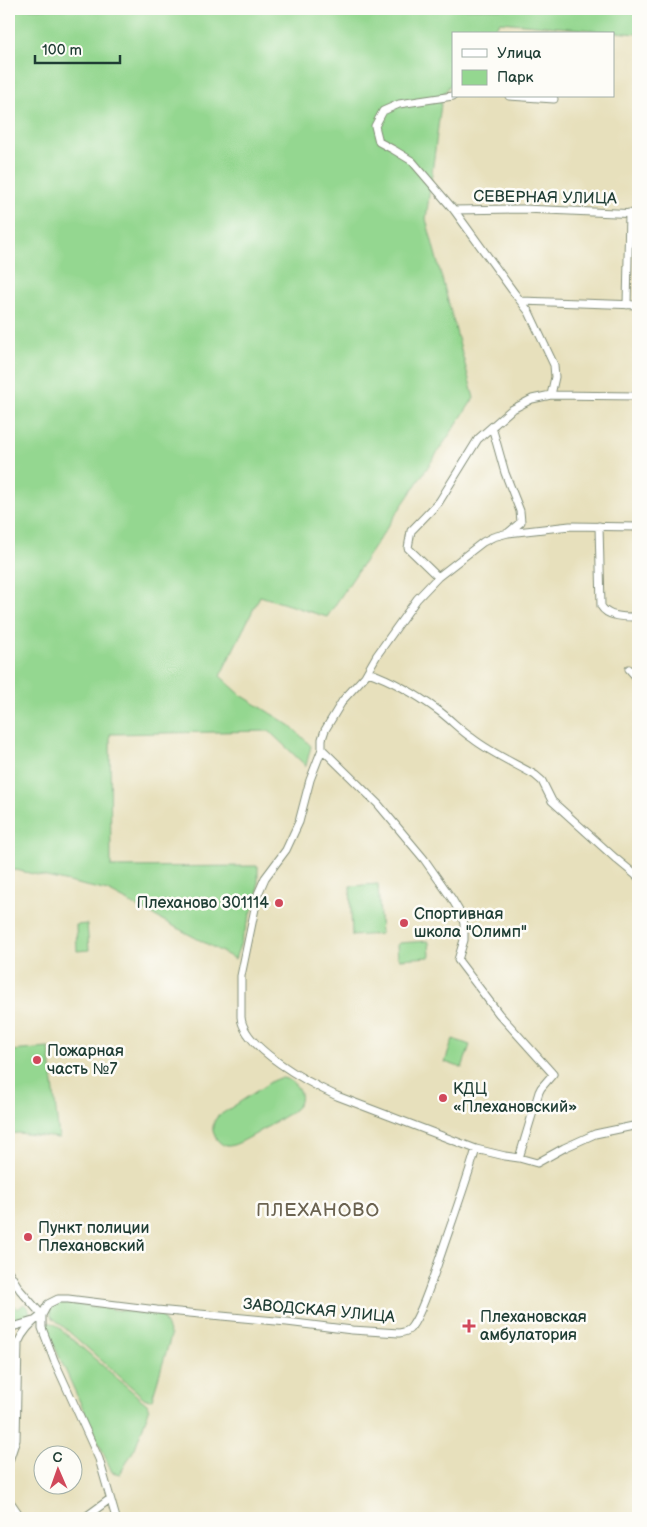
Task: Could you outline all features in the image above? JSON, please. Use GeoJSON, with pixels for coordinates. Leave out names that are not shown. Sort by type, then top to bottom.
{"type":"FeatureCollection","features":[{"type":"Feature","properties":{"kind":"street"},"geometry":{"type":"LineString","coordinates":[[452,96],[399,104],[383,112],[375,126],[379,142],[412,161],[454,210]]}},
{"type":"Feature","properties":{"kind":"street"},"geometry":{"type":"LineString","coordinates":[[539,98],[554,99]]}},
{"type":"Feature","properties":{"kind":"street","name":"СЕВЕРНАЯ УЛИЦА"},"geometry":{"type":"LineString","coordinates":[[454,210],[524,209],[638,214]]}},
{"type":"Feature","properties":{"kind":"street","name":"СЕВЕРНАЯ УЛИЦА"},"geometry":{"type":"LineString","coordinates":[[454,210],[529,312],[554,365],[555,377],[551,395]]}},
{"type":"Feature","properties":{"kind":"street","name":"СЕВЕРНАЯ УЛИЦА"},"geometry":{"type":"LineString","coordinates":[[627,304],[629,214]]}},
{"type":"Feature","properties":{"kind":"street"},"geometry":{"type":"LineString","coordinates":[[521,301],[638,305]]}},
{"type":"Feature","properties":{"kind":"street"},"geometry":{"type":"LineString","coordinates":[[438,577],[408,548],[411,531],[439,502],[478,439],[511,410],[532,399],[551,395],[638,396]]}},
{"type":"Feature","properties":{"kind":"street"},"geometry":{"type":"LineString","coordinates":[[492,427],[505,473],[520,511],[521,522],[505,534]]}},
{"type":"Feature","properties":{"kind":"street"},"geometry":{"type":"LineString","coordinates":[[638,527],[570,526],[505,534],[483,542],[438,577],[417,599],[377,655],[368,672],[347,694],[325,730],[322,739],[322,749],[310,780],[299,822],[286,850],[265,878],[258,894],[241,976],[240,1017],[242,1025],[250,1037],[266,1054],[327,1091],[476,1149],[537,1163],[595,1134],[638,1125]]}},
{"type":"Feature","properties":{"kind":"street"},"geometry":{"type":"LineString","coordinates":[[599,526],[601,606],[604,611],[610,614],[638,617]]}},
{"type":"Feature","properties":{"kind":"street"},"geometry":{"type":"LineString","coordinates":[[629,668],[638,679]]}},
{"type":"Feature","properties":{"kind":"street"},"geometry":{"type":"LineString","coordinates":[[368,672],[389,680],[414,694],[440,712],[471,738],[535,775],[542,781],[552,801],[615,858],[638,875]]}},
{"type":"Feature","properties":{"kind":"street"},"geometry":{"type":"LineString","coordinates":[[322,749],[378,804],[424,859],[442,884],[464,921],[464,940],[458,960],[500,1014],[553,1074],[539,1092],[519,1158]]}},
{"type":"Feature","properties":{"kind":"street","name":"ЗАВОДСКАЯ УЛИЦА"},"geometry":{"type":"LineString","coordinates":[[42,1315],[50,1303],[58,1299],[68,1299],[352,1330],[399,1333],[407,1331],[414,1324],[431,1282],[476,1149]]}},
{"type":"Feature","properties":{"kind":"street"},"geometry":{"type":"LineString","coordinates":[[9,1272],[20,1290],[42,1315],[44,1334],[99,1459],[116,1518]]}},
{"type":"Feature","properties":{"kind":"street"},"geometry":{"type":"LineString","coordinates":[[9,1461],[16,1440],[18,1345],[20,1338],[34,1321],[42,1315]]}},
{"type":"Feature","properties":{"kind":"street"},"geometry":{"type":"LineString","coordinates":[[9,1328],[34,1321]]}},
{"type":"Feature","properties":{"kind":"street"},"geometry":{"type":"LineString","coordinates":[[84,1518],[110,1499]]}},
{"type":"Feature","properties":{"kind":"street"},"geometry":{"type":"LineString","coordinates":[[9,1500],[18,1512],[18,1515],[13,1518]]}},
{"type":"Feature","properties":{"kind":"green space"},"geometry":{"type":"Polygon","coordinates":[[[9,9],[638,9],[638,34],[500,22],[492,32],[452,32],[452,82],[442,96],[426,219],[474,398],[327,617],[260,596],[220,676],[241,695],[291,726],[311,746],[306,766],[269,731],[110,734],[111,867],[258,866],[258,894],[235,959],[108,891],[16,870],[9,871],[9,9]]]}},
{"type":"Feature","properties":{"kind":"green space"},"geometry":{"type":"Polygon","coordinates":[[[378,884],[381,934],[352,936],[350,886],[378,884]]]}},
{"type":"Feature","properties":{"kind":"green space"},"geometry":{"type":"Polygon","coordinates":[[[87,924],[89,950],[77,951],[76,925],[87,924]]]}},
{"type":"Feature","properties":{"kind":"green space"},"geometry":{"type":"Polygon","coordinates":[[[428,941],[429,957],[398,958],[397,945],[399,943],[428,941]]]}},
{"type":"Feature","properties":{"kind":"green space"},"geometry":{"type":"Polygon","coordinates":[[[453,1039],[470,1045],[462,1068],[445,1062],[453,1039]]]}},
{"type":"Feature","properties":{"kind":"green space"},"geometry":{"type":"Polygon","coordinates":[[[49,1048],[59,1138],[18,1133],[9,1134],[9,1051],[49,1048]]]}},
{"type":"Feature","properties":{"kind":"green space"},"geometry":{"type":"Polygon","coordinates":[[[279,1078],[293,1082],[299,1090],[300,1099],[297,1107],[240,1143],[227,1146],[218,1141],[213,1128],[217,1117],[279,1078]]]}},
{"type":"Feature","properties":{"kind":"green space"},"geometry":{"type":"Polygon","coordinates":[[[11,1302],[18,1309],[24,1304],[32,1317],[9,1325],[9,1305],[11,1302]]]}},
{"type":"Feature","properties":{"kind":"green space"},"geometry":{"type":"Polygon","coordinates":[[[60,1302],[162,1316],[171,1336],[152,1399],[144,1398],[51,1316],[50,1309],[54,1304],[60,1302]]]}},
{"type":"Feature","properties":{"kind":"green space"},"geometry":{"type":"Polygon","coordinates":[[[48,1322],[55,1324],[147,1404],[149,1410],[135,1448],[120,1474],[112,1472],[47,1330],[46,1325],[48,1322]]]}},
{"type":"Feature","properties":{"kind":"place","name":"Плеханово 301114"},"geometry":{"type":"Point","coordinates":[279,903]}},
{"type":"Feature","properties":{"kind":"place","name":"Спортивная школа \"Олимп\""},"geometry":{"type":"Point","coordinates":[404,923]}},
{"type":"Feature","properties":{"kind":"place","name":"Пожарная часть №7"},"geometry":{"type":"Point","coordinates":[37,1060]}},
{"type":"Feature","properties":{"kind":"place","name":"КДЦ «Плехановский»"},"geometry":{"type":"Point","coordinates":[443,1098]}},
{"type":"Feature","properties":{"kind":"place","name":"Пункт полиции Плехановский"},"geometry":{"type":"Point","coordinates":[28,1237]}},
{"type":"Feature","properties":{"kind":"place","name":"Плехановская амбулатория"},"geometry":{"type":"Point","coordinates":[469,1326]}},
{"type":"Feature","properties":{"kind":"district","name":"ПЛЕХАНОВО"},"geometry":{"type":"Point","coordinates":[318,1210]}}]}
